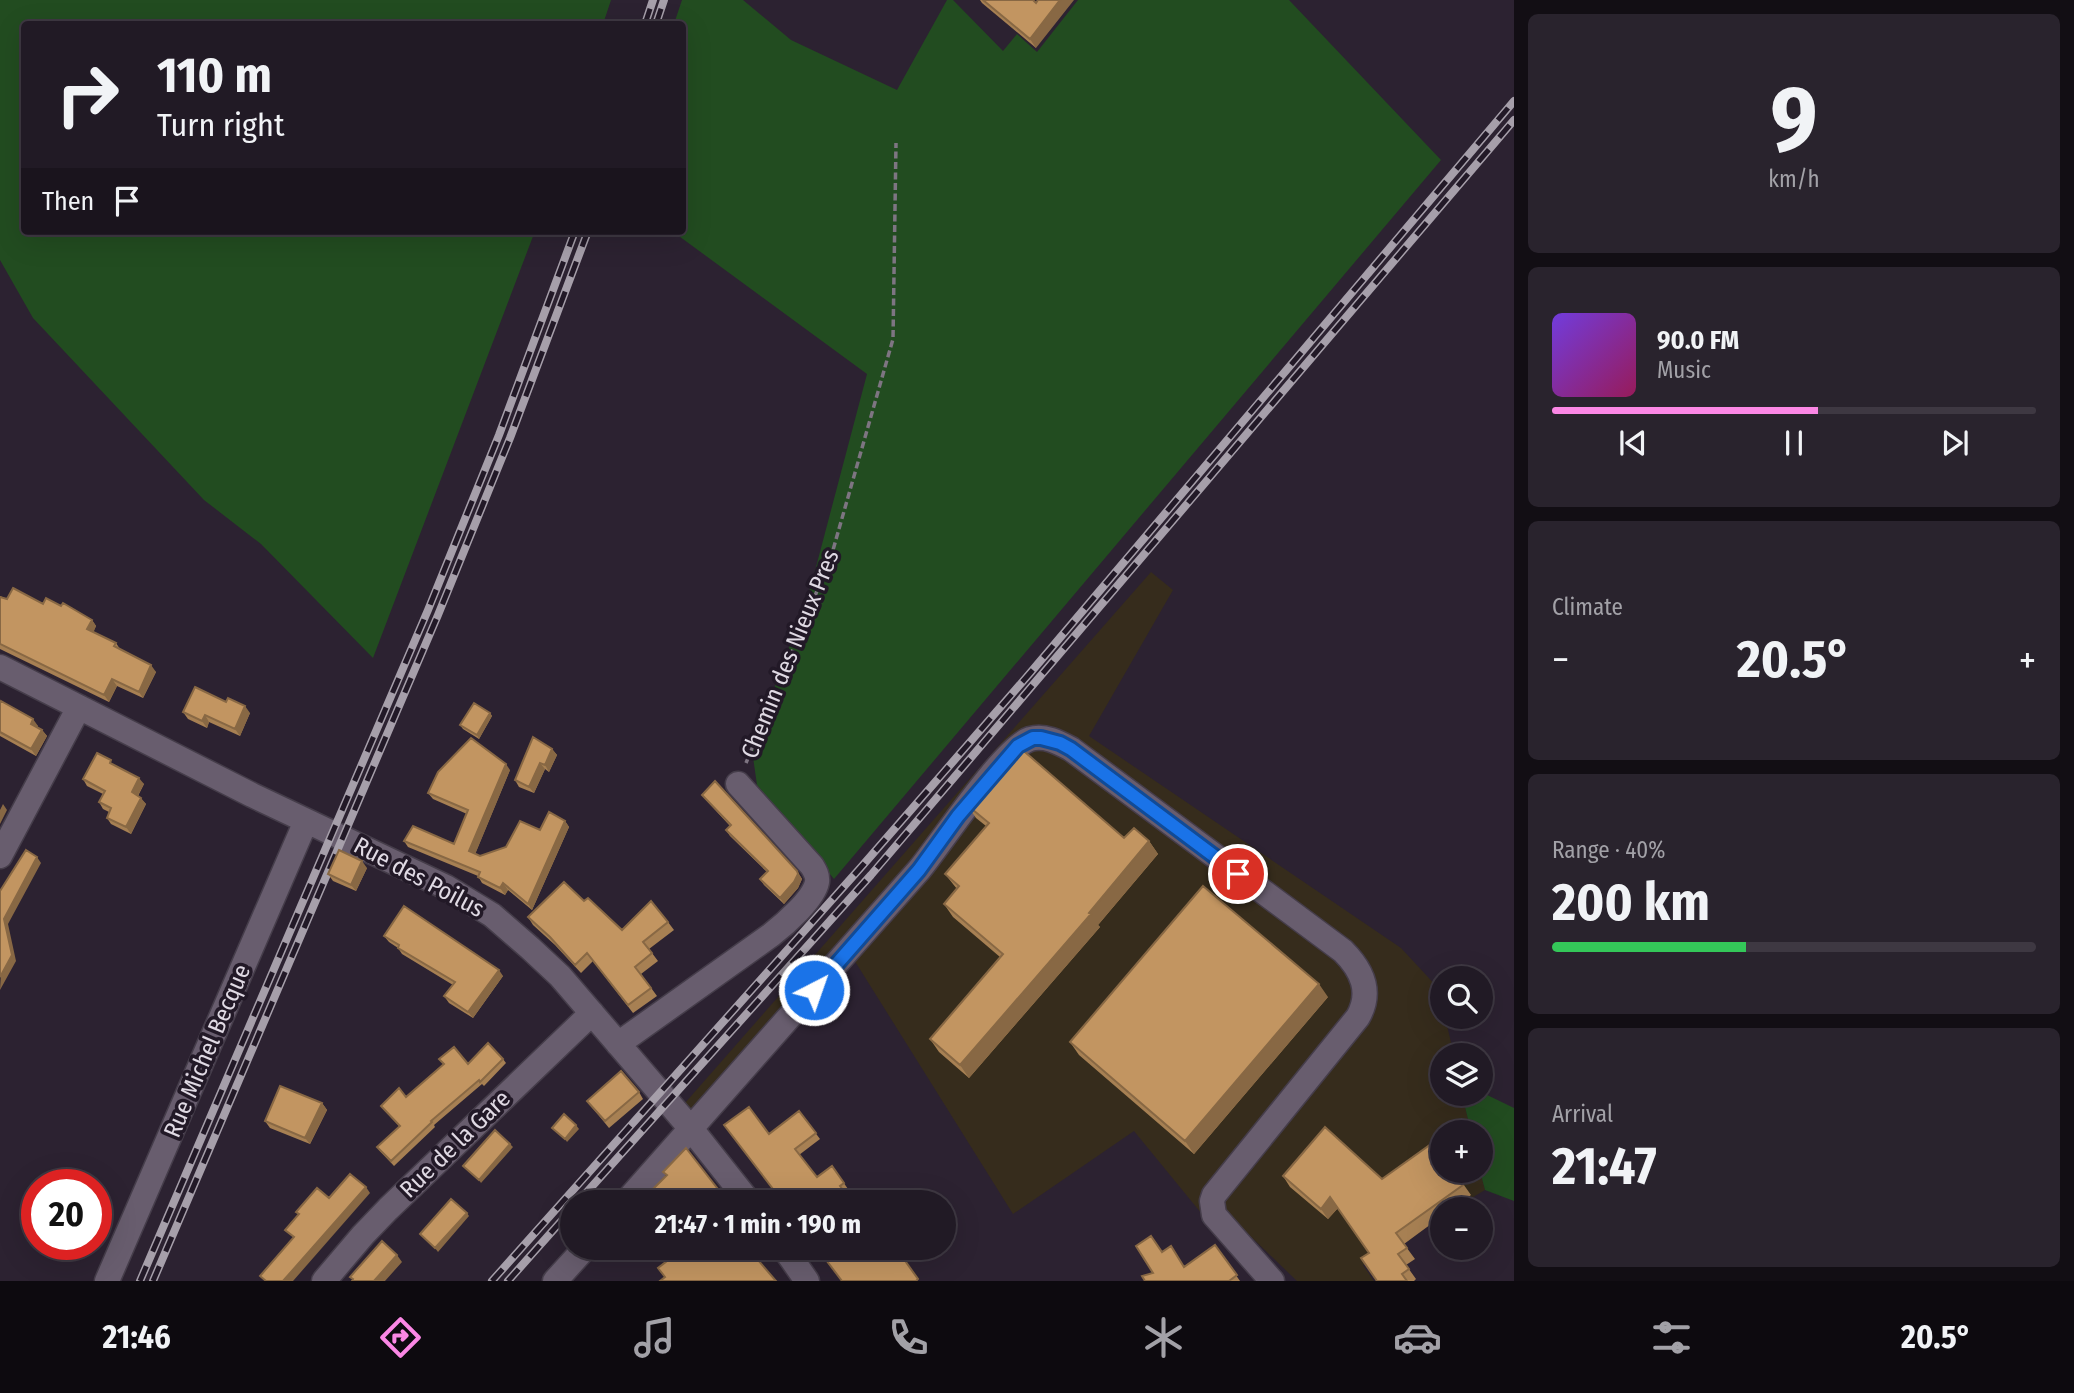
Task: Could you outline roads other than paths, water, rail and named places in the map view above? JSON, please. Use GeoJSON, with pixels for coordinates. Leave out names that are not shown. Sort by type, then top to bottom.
{"type":"FeatureCollection","features":[{"type":"Feature","properties":{"kind":"street","name":"Rue des Poilus"},"geometry":{"type":"LineString","coordinates":[[0,667],[306,821],[432,880],[481,908],[512,931],[551,967],[692,1130],[740,1190]]}},
{"type":"Feature","properties":{"kind":"street"},"geometry":{"type":"LineString","coordinates":[[0,856],[79,707]]}},
{"type":"Feature","properties":{"kind":"street"},"geometry":{"type":"LineString","coordinates":[[637,1190],[919,870],[958,816],[1008,756],[1026,741],[1049,739],[1071,749],[1343,951],[1361,974],[1365,1001],[1358,1017],[1214,1195],[1212,1209],[1217,1220],[1272,1281]]}},
{"type":"Feature","properties":{"kind":"street","name":"Chemin des Nieux Pres"},"geometry":{"type":"LineString","coordinates":[[618,1044],[771,936],[815,887],[817,876],[812,866],[738,784]]}},
{"type":"Feature","properties":{"kind":"street","name":"Rue Michel Becque"},"geometry":{"type":"LineString","coordinates":[[107,1281],[306,821]]}},
{"type":"Feature","properties":{"kind":"street","name":"Rue de la Gare"},"geometry":{"type":"LineString","coordinates":[[324,1281],[388,1209],[592,1013]]}},
{"type":"Feature","properties":{"kind":"street"},"geometry":{"type":"LineString","coordinates":[[555,1281],[574,1260]]}},
{"type":"Feature","properties":{"kind":"street"},"geometry":{"type":"LineString","coordinates":[[792,1260],[807,1281]]}},
{"type":"Feature","properties":{"kind":"railway"},"geometry":{"type":"LineString","coordinates":[[646,21],[653,0]]}},
{"type":"Feature","properties":{"kind":"railway"},"geometry":{"type":"LineString","coordinates":[[657,21],[664,0]]}},
{"type":"Feature","properties":{"kind":"railway"},"geometry":{"type":"LineString","coordinates":[[492,1281],[863,865],[1031,672],[1514,101]]}},
{"type":"Feature","properties":{"kind":"railway"},"geometry":{"type":"LineString","coordinates":[[589,1190],[871,875],[1514,120]]}},
{"type":"Feature","properties":{"kind":"railway"},"geometry":{"type":"LineString","coordinates":[[140,1281],[428,610],[499,435],[574,235]]}},
{"type":"Feature","properties":{"kind":"railway"},"geometry":{"type":"LineString","coordinates":[[153,1281],[438,615],[510,438],[586,235]]}},
{"type":"Feature","properties":{"kind":"railway"},"geometry":{"type":"LineString","coordinates":[[508,1281],[560,1222]]}}]}
